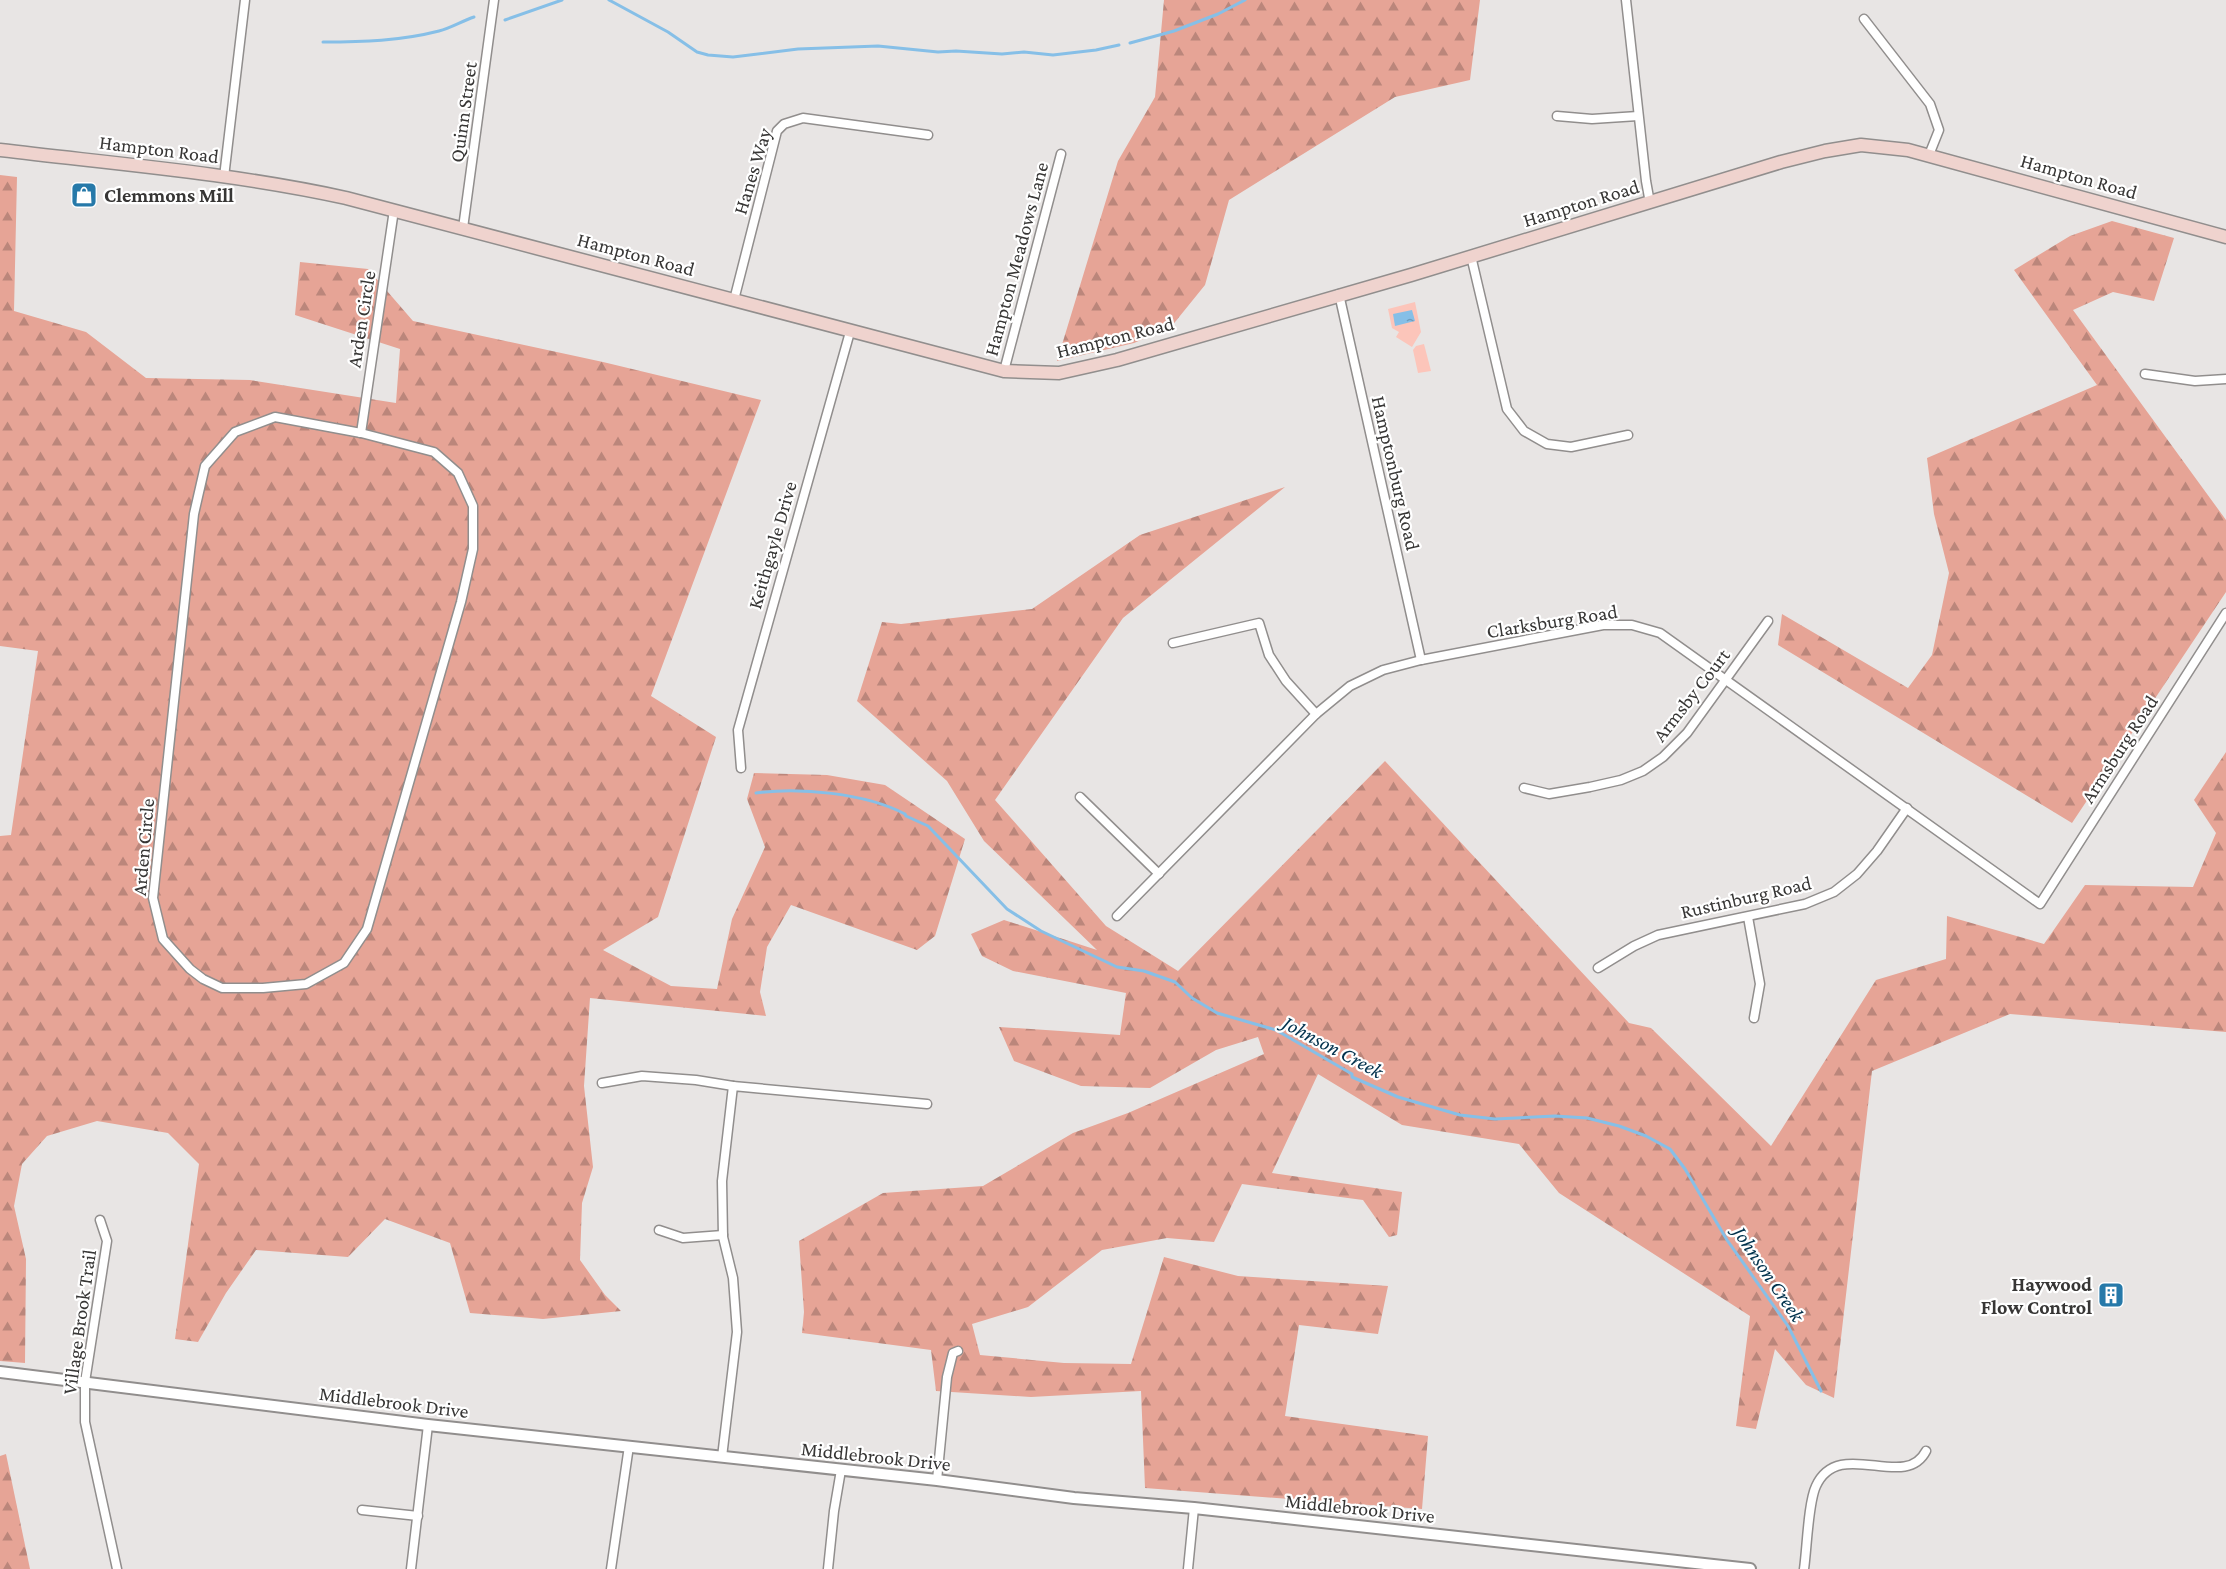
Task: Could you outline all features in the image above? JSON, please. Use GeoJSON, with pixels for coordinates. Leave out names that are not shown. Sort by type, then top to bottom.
{"type":"FeatureCollection","features":[{"type":"Feature","properties":{"kind":"main road","name":"Hampton Road"},"geometry":{"type":"LineString","coordinates":[[0,150],[293,186],[464,228],[1004,371],[1059,373],[1107,363],[1650,203],[1781,162],[1825,150],[1861,145],[1908,150],[1929,155],[2226,237]]}},
{"type":"Feature","properties":{"kind":"street"},"geometry":{"type":"LineString","coordinates":[[224,177],[245,0]]}},
{"type":"Feature","properties":{"kind":"street","name":"Quinn Street"},"geometry":{"type":"LineString","coordinates":[[464,228],[494,0]]}},
{"type":"Feature","properties":{"kind":"street"},"geometry":{"type":"LineString","coordinates":[[1626,0],[1650,203]]}},
{"type":"Feature","properties":{"kind":"street"},"geometry":{"type":"LineString","coordinates":[[1864,19],[1930,104],[1939,130],[1929,155]]}},
{"type":"Feature","properties":{"kind":"street"},"geometry":{"type":"LineString","coordinates":[[1557,116],[1592,119],[1638,116]]}},
{"type":"Feature","properties":{"kind":"street","name":"Hanes Way"},"geometry":{"type":"LineString","coordinates":[[734,300],[777,131],[784,124],[803,118],[928,135]]}},
{"type":"Feature","properties":{"kind":"street","name":"Hampton Meadows Lane"},"geometry":{"type":"LineString","coordinates":[[1004,371],[1061,154]]}},
{"type":"Feature","properties":{"kind":"street","name":"Arden Circle"},"geometry":{"type":"LineString","coordinates":[[361,433],[394,210]]}},
{"type":"Feature","properties":{"kind":"street"},"geometry":{"type":"LineString","coordinates":[[1471,256],[1507,409],[1524,431],[1547,444],[1571,447],[1628,435]]}},
{"type":"Feature","properties":{"kind":"street","name":"Hamptonburg Road"},"geometry":{"type":"LineString","coordinates":[[1339,294],[1421,660]]}},
{"type":"Feature","properties":{"kind":"street","name":"Keithgayle Drive"},"geometry":{"type":"LineString","coordinates":[[741,768],[738,730],[850,332]]}},
{"type":"Feature","properties":{"kind":"street"},"geometry":{"type":"LineString","coordinates":[[2145,374],[2195,381],[2226,379]]}},
{"type":"Feature","properties":{"kind":"street","name":"Arden Circle"},"geometry":{"type":"LineString","coordinates":[[275,417],[361,433],[434,452],[458,473],[473,506],[473,549],[461,602],[367,929],[344,963],[306,984],[263,988],[222,988],[203,979],[190,969],[163,939],[153,898],[194,514],[206,466],[235,432],[275,417]]}},
{"type":"Feature","properties":{"kind":"street","name":"Armsburg Road"},"geometry":{"type":"LineString","coordinates":[[2040,904],[2226,613]]}},
{"type":"Feature","properties":{"kind":"street","name":"Armsby Court"},"geometry":{"type":"LineString","coordinates":[[1524,788],[1549,794],[1621,780],[1643,771],[1663,758],[1687,733],[1768,621]]}},
{"type":"Feature","properties":{"kind":"street"},"geometry":{"type":"LineString","coordinates":[[1173,643],[1259,623],[1269,655],[1286,681],[1316,714]]}},
{"type":"Feature","properties":{"kind":"street","name":"Clarksburg Road"},"geometry":{"type":"LineString","coordinates":[[1118,916],[1316,714],[1350,686],[1383,670],[1421,660],[1603,626],[1632,625],[1660,633],[2040,904]]}},
{"type":"Feature","properties":{"kind":"street"},"geometry":{"type":"LineString","coordinates":[[1080,797],[1159,874]]}},
{"type":"Feature","properties":{"kind":"street","name":"Rustinburg Road"},"geometry":{"type":"LineString","coordinates":[[1598,968],[1634,946],[1658,935],[1805,904],[1834,891],[1857,874],[1877,851],[1907,808]]}},
{"type":"Feature","properties":{"kind":"street"},"geometry":{"type":"LineString","coordinates":[[1748,917],[1760,984],[1754,1018]]}},
{"type":"Feature","properties":{"kind":"street"},"geometry":{"type":"LineString","coordinates":[[602,1083],[642,1076],[927,1104]]}},
{"type":"Feature","properties":{"kind":"street"},"geometry":{"type":"LineString","coordinates":[[722,1457],[737,1332],[734,1278],[723,1235],[722,1181],[734,1086]]}},
{"type":"Feature","properties":{"kind":"street","name":"Village Brook Trail"},"geometry":{"type":"LineString","coordinates":[[100,1220],[107,1241],[85,1382],[85,1422],[88,1445],[117,1569]]}},
{"type":"Feature","properties":{"kind":"street"},"geometry":{"type":"LineString","coordinates":[[659,1230],[683,1238],[723,1235]]}},
{"type":"Feature","properties":{"kind":"street"},"geometry":{"type":"LineString","coordinates":[[937,1480],[947,1377],[954,1353],[958,1351]]}},
{"type":"Feature","properties":{"kind":"street","name":"Middlebrook Drive"},"geometry":{"type":"LineString","coordinates":[[0,1372],[428,1425],[937,1480],[1074,1498],[1194,1508],[1750,1569]]}},
{"type":"Feature","properties":{"kind":"street"},"geometry":{"type":"LineString","coordinates":[[411,1569],[428,1425]]}},
{"type":"Feature","properties":{"kind":"street"},"geometry":{"type":"LineString","coordinates":[[611,1569],[629,1446]]}},
{"type":"Feature","properties":{"kind":"street"},"geometry":{"type":"LineString","coordinates":[[1804,1569],[1813,1494],[1823,1476],[1833,1468],[1847,1463],[1900,1468],[1909,1466],[1921,1459],[1926,1452]]}},
{"type":"Feature","properties":{"kind":"street"},"geometry":{"type":"LineString","coordinates":[[828,1569],[841,1470]]}},
{"type":"Feature","properties":{"kind":"street"},"geometry":{"type":"LineString","coordinates":[[1188,1569],[1194,1508]]}},
{"type":"Feature","properties":{"kind":"street"},"geometry":{"type":"LineString","coordinates":[[362,1510],[418,1516]]}},
{"type":"Feature","properties":{"kind":"green space"},"geometry":{"type":"Polygon","coordinates":[[[1164,0],[1480,0],[1470,80],[1395,97],[1229,200],[1205,285],[1171,327],[1134,343],[1057,361],[1118,161],[1155,97],[1164,0]]]}},
{"type":"Feature","properties":{"kind":"green space"},"geometry":{"type":"Polygon","coordinates":[[[0,175],[17,177],[14,311],[86,332],[146,378],[250,380],[396,403],[400,349],[295,315],[300,262],[368,269],[413,321],[603,362],[761,400],[651,696],[716,737],[658,917],[603,950],[671,986],[717,989],[732,919],[765,847],[747,799],[754,773],[827,775],[885,785],[965,839],[935,936],[917,950],[791,905],[767,947],[760,992],[766,1016],[590,998],[584,1086],[593,1167],[582,1203],[580,1260],[605,1295],[621,1311],[543,1319],[470,1313],[450,1243],[385,1219],[348,1257],[256,1250],[226,1293],[198,1342],[175,1339],[199,1164],[168,1133],[97,1121],[47,1136],[22,1164],[14,1206],[26,1259],[25,1363],[0,1361],[0,836],[11,835],[38,651],[0,646],[0,175]]]}},
{"type":"Feature","properties":{"kind":"green space"},"geometry":{"type":"Polygon","coordinates":[[[2112,221],[2174,238],[2154,301],[2113,292],[2073,310],[2226,520],[2226,592],[2072,823],[1778,645],[1782,614],[1908,688],[1932,655],[1949,573],[1934,514],[1927,458],[2097,385],[2014,270],[2070,236],[2112,221]]]}},
{"type":"Feature","properties":{"kind":"green space"},"geometry":{"type":"Polygon","coordinates":[[[1285,487],[1123,618],[995,800],[1106,926],[1178,971],[1385,761],[1629,1023],[1651,1028],[1771,1146],[1876,980],[1946,959],[1947,916],[2044,944],[2085,885],[2193,887],[2216,833],[2194,800],[2226,752],[2226,1032],[2010,1014],[1872,1071],[1834,1398],[1806,1385],[1775,1349],[1756,1429],[1736,1426],[1750,1316],[1559,1193],[1519,1144],[1402,1125],[1318,1074],[1272,1173],[1402,1192],[1397,1235],[1389,1237],[1363,1200],[1242,1184],[1214,1242],[1167,1238],[1102,1250],[1028,1307],[972,1324],[980,1355],[1064,1363],[1131,1364],[1164,1257],[1238,1276],[1388,1286],[1378,1334],[1299,1325],[1285,1416],[1428,1436],[1422,1509],[1145,1488],[1141,1391],[1031,1397],[936,1391],[931,1350],[802,1333],[804,1312],[799,1241],[883,1193],[983,1186],[1073,1133],[1128,1113],[1264,1054],[1258,1037],[1216,1050],[1150,1088],[1081,1086],[1014,1061],[999,1027],[1120,1035],[1126,993],[1013,971],[982,956],[971,934],[1004,920],[1097,950],[984,841],[947,781],[857,701],[882,622],[901,624],[1032,609],[1140,535],[1285,487]]]}},
{"type":"Feature","properties":{"kind":"green space"},"geometry":{"type":"Polygon","coordinates":[[[6,1454],[30,1569],[0,1569],[0,1456],[6,1454]]]}},
{"type":"Feature","properties":{"kind":"shaded area"},"geometry":{"type":"Polygon","coordinates":[[[1415,302],[1421,332],[1412,347],[1396,337],[1399,332],[1392,328],[1388,309],[1415,302]]]}},
{"type":"Feature","properties":{"kind":"shaded area"},"geometry":{"type":"Polygon","coordinates":[[[1424,344],[1431,371],[1418,373],[1413,350],[1416,346],[1424,344]]]}},
{"type":"Feature","properties":{"kind":"water"},"geometry":{"type":"Polygon","coordinates":[[[1412,310],[1415,321],[1395,326],[1393,314],[1412,310]]]}},
{"type":"Feature","properties":{"kind":"waterway"},"geometry":{"type":"LineString","coordinates":[[505,20],[562,0]]}},
{"type":"Feature","properties":{"kind":"waterway"},"geometry":{"type":"LineString","coordinates":[[609,0],[668,32],[697,52],[708,55],[733,57],[798,49],[878,46],[938,52],[1002,54],[1024,52],[1053,55],[1119,45]]}},
{"type":"Feature","properties":{"kind":"waterway"},"geometry":{"type":"LineString","coordinates":[[1130,43],[1174,31],[1218,14],[1245,0]]}},
{"type":"Feature","properties":{"kind":"waterway"},"geometry":{"type":"LineString","coordinates":[[323,42],[410,37],[443,30],[474,17]]}},
{"type":"Feature","properties":{"kind":"waterway","name":"Johnson Creek"},"geometry":{"type":"LineString","coordinates":[[756,793],[773,791],[832,793],[871,801],[905,814],[928,826],[1007,909],[1041,931],[1117,967],[1144,971],[1175,982],[1192,998],[1217,1013],[1276,1030],[1352,1074],[1352,1077],[1398,1097],[1460,1115],[1495,1119],[1555,1116],[1587,1118],[1646,1136],[1670,1149],[1685,1169],[1727,1240],[1788,1326],[1821,1391]]}},
{"type":"Feature","properties":{"kind":"place","name":"Clemmons Mill"},"geometry":{"type":"Point","coordinates":[84,195]}},
{"type":"Feature","properties":{"kind":"place","name":"Haywood Flow Control"},"geometry":{"type":"Point","coordinates":[2111,1295]}}]}
